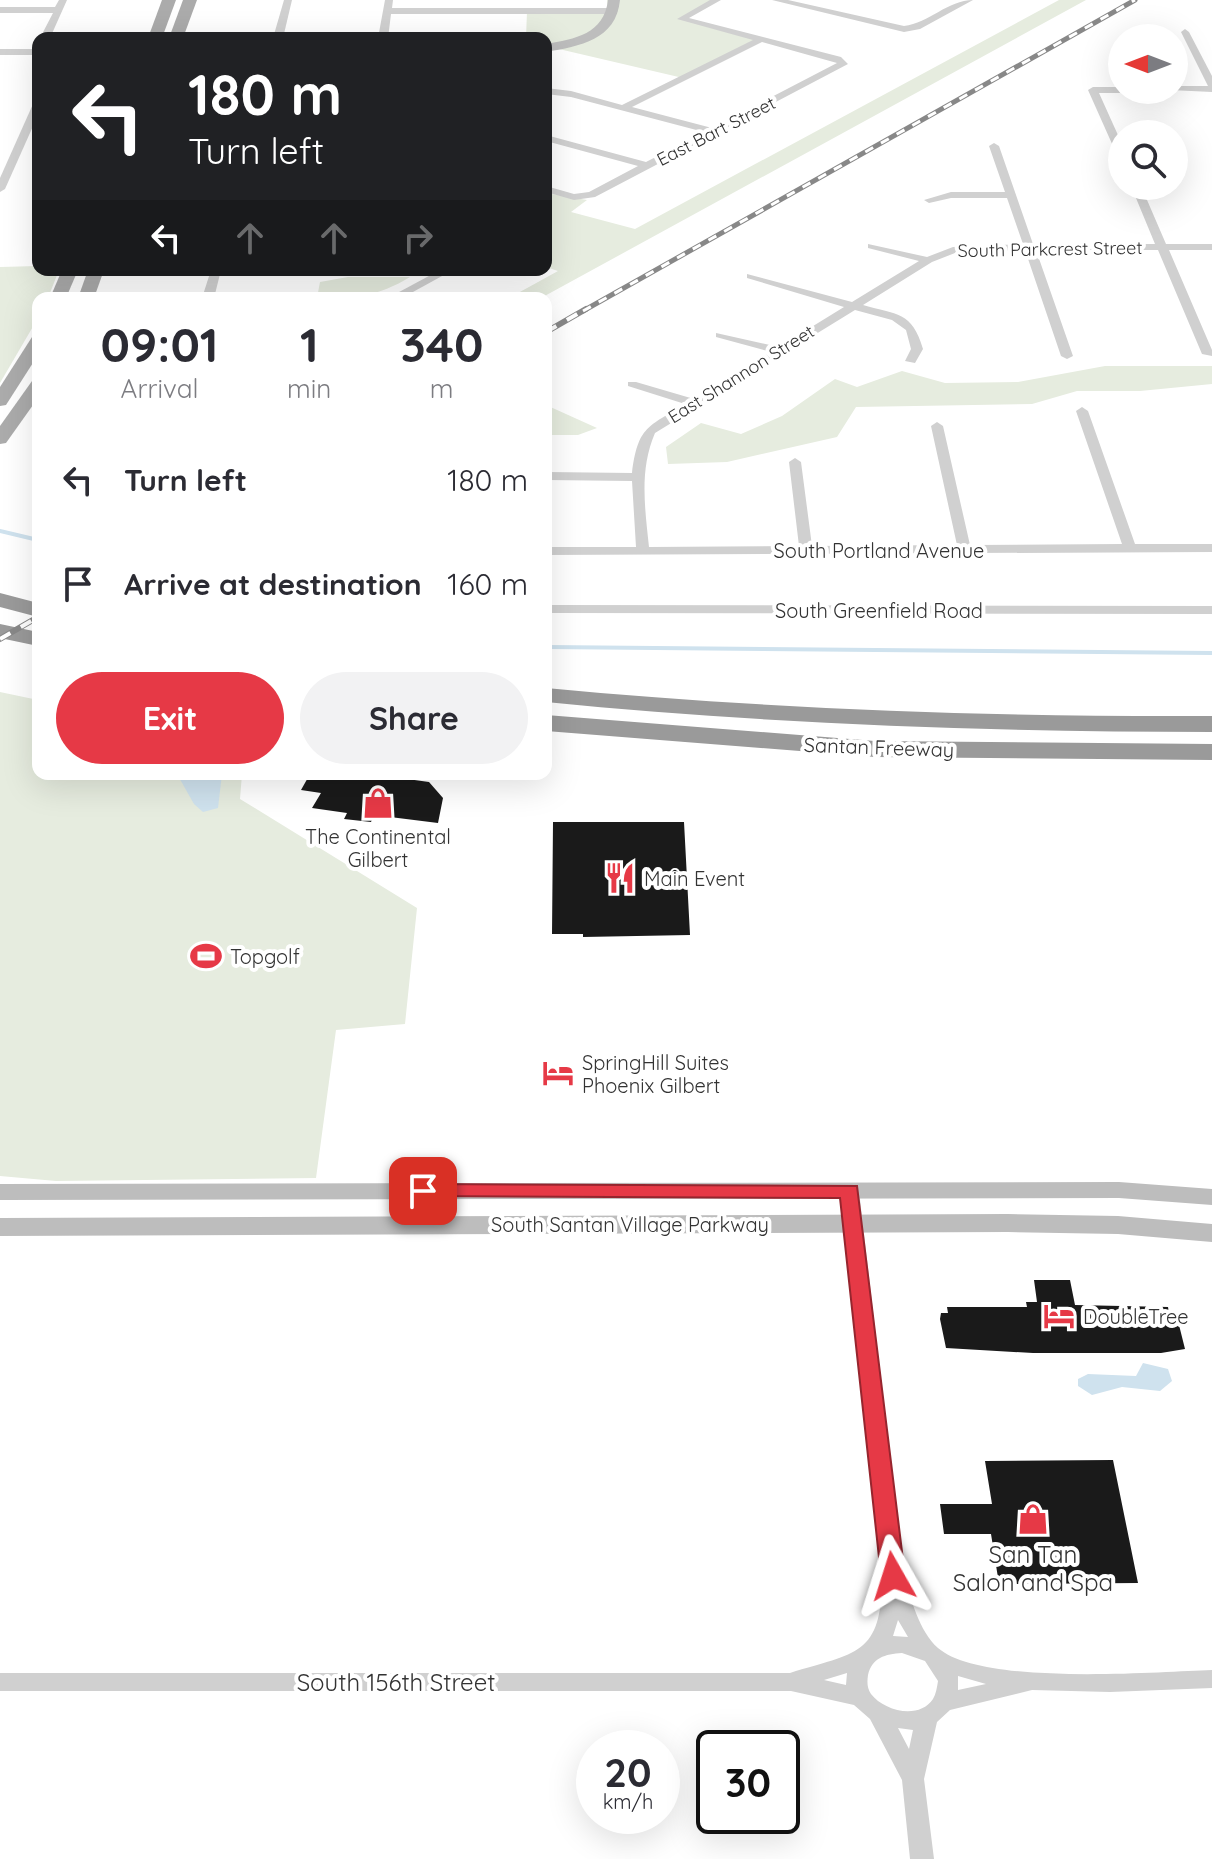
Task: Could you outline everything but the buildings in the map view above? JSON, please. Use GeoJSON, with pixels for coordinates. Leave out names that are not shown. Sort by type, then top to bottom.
{"type":"FeatureCollection","features":[{"type":"Feature","properties":{"kind":"highway"},"geometry":{"type":"LineString","coordinates":[[0,600],[32,608]]}},
{"type":"Feature","properties":{"kind":"highway"},"geometry":{"type":"LineString","coordinates":[[0,631],[32,638]]}},
{"type":"Feature","properties":{"kind":"highway","name":"Santan Freeway"},"geometry":{"type":"LineString","coordinates":[[552,696],[628,704],[922,720],[1212,724]]}},
{"type":"Feature","properties":{"kind":"highway","name":"Santan Freeway"},"geometry":{"type":"LineString","coordinates":[[552,723],[875,749],[1212,752]]}},
{"type":"Feature","properties":{"kind":"main road"},"geometry":{"type":"LineString","coordinates":[[157,32],[169,0]]}},
{"type":"Feature","properties":{"kind":"main road"},"geometry":{"type":"LineString","coordinates":[[178,32],[190,0]]}},
{"type":"Feature","properties":{"kind":"main road"},"geometry":{"type":"LineString","coordinates":[[552,45],[594,35],[609,24],[608,6]]}},
{"type":"Feature","properties":{"kind":"main road"},"geometry":{"type":"LineString","coordinates":[[0,401],[32,350]]}},
{"type":"Feature","properties":{"kind":"main road"},"geometry":{"type":"LineString","coordinates":[[0,439],[32,394]]}},
{"type":"Feature","properties":{"kind":"main road","name":"South Santan Village Parkway"},"geometry":{"type":"LineString","coordinates":[[0,1192],[1119,1190],[1212,1197]]}},
{"type":"Feature","properties":{"kind":"main road"},"geometry":{"type":"LineString","coordinates":[[294,1226],[300,1191]]}},
{"type":"Feature","properties":{"kind":"main road","name":"South Santan Village Parkway"},"geometry":{"type":"LineString","coordinates":[[0,1227],[854,1223],[1118,1225],[1212,1233]]}},
{"type":"Feature","properties":{"kind":"street"},"geometry":{"type":"LineString","coordinates":[[48,32],[63,0]]}},
{"type":"Feature","properties":{"kind":"street"},"geometry":{"type":"LineString","coordinates":[[280,32],[288,0]]}},
{"type":"Feature","properties":{"kind":"street"},"geometry":{"type":"LineString","coordinates":[[384,32],[389,0]]}},
{"type":"Feature","properties":{"kind":"street"},"geometry":{"type":"LineString","coordinates":[[717,0],[681,19],[760,40]]}},
{"type":"Feature","properties":{"kind":"street"},"geometry":{"type":"LineString","coordinates":[[776,0],[908,29],[966,1]]}},
{"type":"Feature","properties":{"kind":"street"},"geometry":{"type":"LineString","coordinates":[[952,0],[966,1]]}},
{"type":"Feature","properties":{"kind":"street"},"geometry":{"type":"LineString","coordinates":[[387,11],[608,6]]}},
{"type":"Feature","properties":{"kind":"street"},"geometry":{"type":"LineString","coordinates":[[0,10],[58,10]]}},
{"type":"Feature","properties":{"kind":"street"},"geometry":{"type":"LineString","coordinates":[[1188,38],[1212,87],[1188,88]]}},
{"type":"Feature","properties":{"kind":"street"},"geometry":{"type":"LineString","coordinates":[[623,108],[760,40]]}},
{"type":"Feature","properties":{"kind":"street","name":"East Bart Street"},"geometry":{"type":"LineString","coordinates":[[552,190],[585,197],[841,66],[842,62],[760,40]]}},
{"type":"Feature","properties":{"kind":"street"},"geometry":{"type":"LineString","coordinates":[[0,52],[32,52]]}},
{"type":"Feature","properties":{"kind":"street"},"geometry":{"type":"LineString","coordinates":[[1108,90],[1093,90],[1108,124]]}},
{"type":"Feature","properties":{"kind":"street"},"geometry":{"type":"LineString","coordinates":[[552,92],[714,132]]}},
{"type":"Feature","properties":{"kind":"street"},"geometry":{"type":"LineString","coordinates":[[0,189],[5,169],[32,116]]}},
{"type":"Feature","properties":{"kind":"street"},"geometry":{"type":"LineString","coordinates":[[552,140],[648,166]]}},
{"type":"Feature","properties":{"kind":"street"},"geometry":{"type":"LineString","coordinates":[[994,146],[1067,356]]}},
{"type":"Feature","properties":{"kind":"street"},"geometry":{"type":"LineString","coordinates":[[929,200],[951,195],[1010,195]]}},
{"type":"Feature","properties":{"kind":"street"},"geometry":{"type":"LineString","coordinates":[[1142,200],[1208,354]]}},
{"type":"Feature","properties":{"kind":"street"},"geometry":{"type":"LineString","coordinates":[[872,246],[928,260]]}},
{"type":"Feature","properties":{"kind":"street","name":"South Parkcrest Street"},"geometry":{"type":"LineString","coordinates":[[855,304],[928,260],[953,250],[1212,247]]}},
{"type":"Feature","properties":{"kind":"street"},"geometry":{"type":"LineString","coordinates":[[406,292],[436,276]]}},
{"type":"Feature","properties":{"kind":"street"},"geometry":{"type":"LineString","coordinates":[[751,276],[896,318],[911,328],[917,349],[911,361]]}},
{"type":"Feature","properties":{"kind":"street","name":"East Shannon Street"},"geometry":{"type":"LineString","coordinates":[[643,551],[638,477],[640,447],[650,431],[691,402],[855,304]]}},
{"type":"Feature","properties":{"kind":"street"},"geometry":{"type":"LineString","coordinates":[[720,335],[778,350]]}},
{"type":"Feature","properties":{"kind":"street"},"geometry":{"type":"LineString","coordinates":[[632,384],[691,402]]}},
{"type":"Feature","properties":{"kind":"street"},"geometry":{"type":"LineString","coordinates":[[1082,411],[1130,548]]}},
{"type":"Feature","properties":{"kind":"street"},"geometry":{"type":"LineString","coordinates":[[937,426],[965,550]]}},
{"type":"Feature","properties":{"kind":"street"},"geometry":{"type":"LineString","coordinates":[[795,462],[806,551]]}},
{"type":"Feature","properties":{"kind":"street"},"geometry":{"type":"LineString","coordinates":[[552,476],[638,477]]}},
{"type":"Feature","properties":{"kind":"street","name":"South Portland Avenue"},"geometry":{"type":"LineString","coordinates":[[552,551],[1212,548]]}},
{"type":"Feature","properties":{"kind":"street","name":"South Greenfield Road"},"geometry":{"type":"LineString","coordinates":[[552,609],[1212,610]]}},
{"type":"Feature","properties":{"kind":"street"},"geometry":{"type":"LineString","coordinates":[[850,1191],[893,1576],[893,1603],[856,1678],[913,1779]]}},
{"type":"Feature","properties":{"kind":"street"},"geometry":{"type":"LineString","coordinates":[[893,1576],[904,1611],[949,1680],[946,1702]]}},
{"type":"Feature","properties":{"kind":"street"},"geometry":{"type":"LineString","coordinates":[[871,1653],[902,1644],[973,1673],[1033,1681],[1212,1679]]}},
{"type":"Feature","properties":{"kind":"street","name":"South 156th Street"},"geometry":{"type":"LineString","coordinates":[[791,1682],[871,1653]]}},
{"type":"Feature","properties":{"kind":"street"},"geometry":{"type":"LineString","coordinates":[[870,1706],[903,1721],[927,1717],[946,1702],[1033,1681]]}},
{"type":"Feature","properties":{"kind":"street","name":"South 156th Street"},"geometry":{"type":"LineString","coordinates":[[0,1682],[791,1682],[870,1706]]}},
{"type":"Feature","properties":{"kind":"street"},"geometry":{"type":"LineString","coordinates":[[922,1859],[913,1779],[927,1717]]}},
{"type":"Feature","properties":{"kind":"shaded area"},"geometry":{"type":"Polygon","coordinates":[[[607,0],[717,0],[681,19],[760,40],[683,78],[552,47],[552,32],[526,32],[527,11],[608,10],[607,0]]]}},
{"type":"Feature","properties":{"kind":"shaded area"},"geometry":{"type":"Polygon","coordinates":[[[1059,0],[1086,0],[552,292],[520,292],[558,271],[552,269],[552,194],[587,200],[571,212],[635,229],[1059,0]]]}},
{"type":"Feature","properties":{"kind":"shaded area"},"geometry":{"type":"Polygon","coordinates":[[[32,266],[32,276],[57,276],[50,292],[32,292],[32,328],[0,383],[0,267],[32,266]]]}},
{"type":"Feature","properties":{"kind":"shaded area"},"geometry":{"type":"Polygon","coordinates":[[[348,277],[410,277],[376,292],[318,292],[320,282],[348,277]]]}},
{"type":"Feature","properties":{"kind":"shaded area"},"geometry":{"type":"Polygon","coordinates":[[[1105,366],[1212,366],[1212,384],[1140,391],[1077,391],[1032,404],[856,407],[837,437],[727,462],[668,464],[666,447],[701,423],[741,434],[782,416],[835,379],[857,387],[902,371],[945,383],[1018,382],[1105,366]]]}},
{"type":"Feature","properties":{"kind":"shaded area"},"geometry":{"type":"Polygon","coordinates":[[[552,408],[597,428],[578,435],[552,435],[552,408]]]}},
{"type":"Feature","properties":{"kind":"shaded area","name":"Topgolf"},"geometry":{"type":"Polygon","coordinates":[[[0,692],[32,699],[32,780],[242,780],[240,799],[417,908],[405,1024],[336,1030],[316,1178],[56,1181],[0,1176],[0,692]]]}},
{"type":"Feature","properties":{"kind":"water"},"geometry":{"type":"Polygon","coordinates":[[[180,780],[221,780],[218,808],[203,812],[194,804],[180,780]]]}},
{"type":"Feature","properties":{"kind":"water"},"geometry":{"type":"Polygon","coordinates":[[[1143,1363],[1168,1369],[1172,1381],[1160,1391],[1122,1387],[1092,1395],[1078,1386],[1078,1379],[1088,1374],[1136,1376],[1143,1363]]]}},
{"type":"Feature","properties":{"kind":"waterway"},"geometry":{"type":"LineString","coordinates":[[0,531],[32,539]]}},
{"type":"Feature","properties":{"kind":"waterway"},"geometry":{"type":"LineString","coordinates":[[552,647],[1212,653]]}},
{"type":"Feature","properties":{"kind":"railway"},"geometry":{"type":"LineString","coordinates":[[583,311],[1135,0]]}},
{"type":"Feature","properties":{"kind":"railway"},"geometry":{"type":"LineString","coordinates":[[552,329],[586,309]]}},
{"type":"Feature","properties":{"kind":"railway"},"geometry":{"type":"LineString","coordinates":[[0,639],[32,620]]}},
{"type":"Feature","properties":{"kind":"place","name":"The Continental Gilbert"},"geometry":{"type":"Point","coordinates":[378,803]}},
{"type":"Feature","properties":{"kind":"place","name":"Main Event"},"geometry":{"type":"Point","coordinates":[620,878]}},
{"type":"Feature","properties":{"kind":"place","name":"Topgolf"},"geometry":{"type":"Point","coordinates":[206,956]}},
{"type":"Feature","properties":{"kind":"place","name":"SpringHill Suites Phoenix Gilbert"},"geometry":{"type":"Point","coordinates":[558,1073]}},
{"type":"Feature","properties":{"kind":"place","name":"DoubleTree"},"geometry":{"type":"Point","coordinates":[1059,1316]}},
{"type":"Feature","properties":{"kind":"place","name":"San Tan Salon and Spa"},"geometry":{"type":"Point","coordinates":[1033,1519]}},
{"type":"Feature","properties":{"kind":"route"},"geometry":{"type":"LineString","coordinates":[[423,1191],[850,1191],[893,1576]]}}]}
